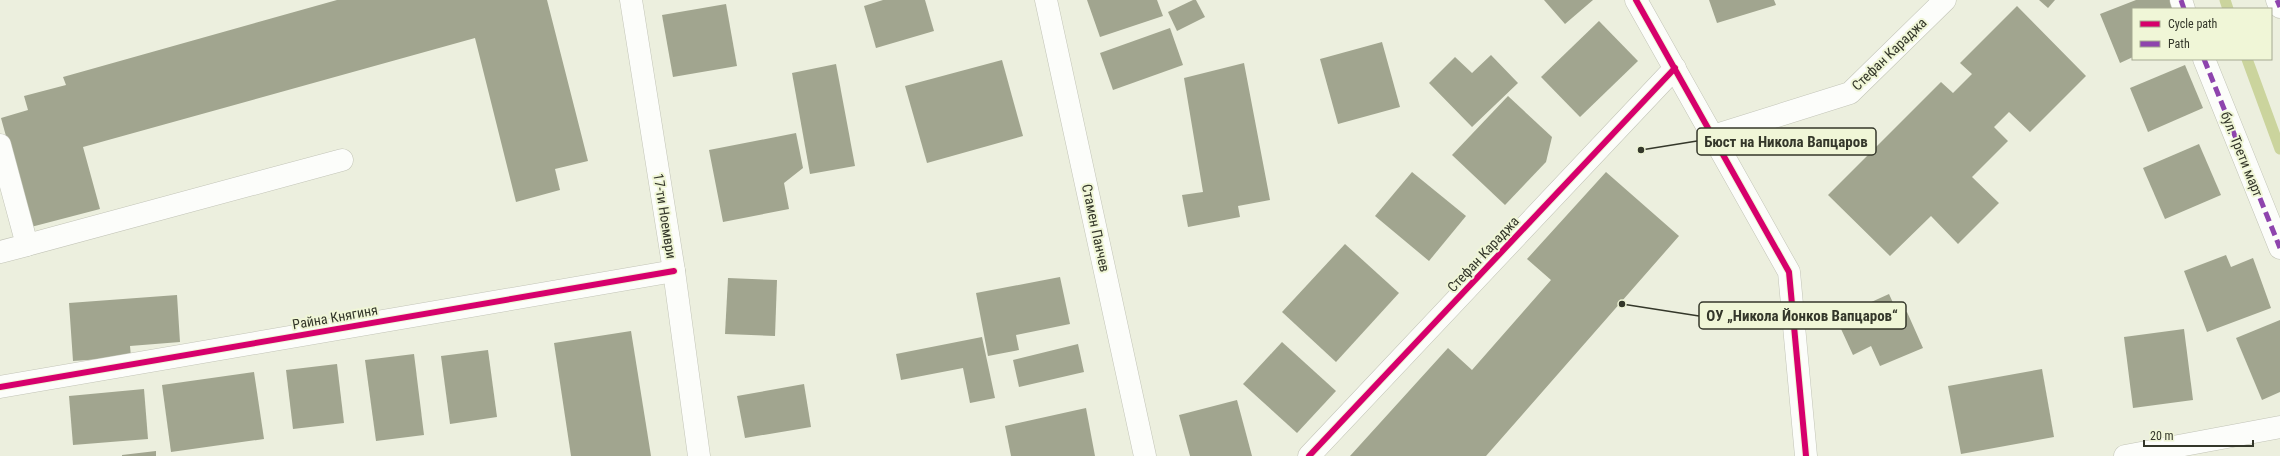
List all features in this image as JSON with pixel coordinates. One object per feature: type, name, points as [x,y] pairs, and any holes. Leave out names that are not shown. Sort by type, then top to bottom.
[{"type":"street","name":"17-ти Ноември","points":[[631,0],[674,271],[699,456]]},
{"type":"street","name":"Стамен Панчев","points":[[1046,0],[1145,456]]},
{"type":"street","points":[[1636,0],[1789,272],[1806,456]]},
{"type":"street","name":"Стефан Караджа","points":[[1713,136],[1850,93],[1945,0]]},
{"type":"street","points":[[2277,0],[2280,7]]},
{"type":"street","name":"бул. Трети март","points":[[2204,60],[2280,248]]},
{"type":"street","name":"Стефан Караджа","points":[[1309,456],[1674,68]]},
{"type":"street","points":[[0,144],[26,245]]},
{"type":"street","points":[[0,252],[342,160]]},
{"type":"street","name":"Райна Княгиня","points":[[0,387],[674,271]]},
{"type":"street","points":[[2125,456],[2280,427]]},
{"type":"building","points":[[337,0],[547,0],[588,161],[555,169],[560,190],[516,202],[475,38],[83,147],[100,209],[31,227],[1,118],[28,110],[24,96],[66,85],[63,77]]},
{"type":"building","points":[[883,0],[925,0],[934,31],[876,48],[864,6]]},
{"type":"building","points":[[1087,0],[1157,0],[1163,16],[1100,37]]},
{"type":"building","points":[[1196,0],[1205,17],[1177,31],[1168,12]]},
{"type":"building","points":[[1544,0],[1593,0],[1565,24]]},
{"type":"building","points":[[1709,0],[1774,0],[1776,5],[1717,23]]},
{"type":"building","points":[[2039,0],[2055,0],[2048,8]]},
{"type":"building","points":[[2136,0],[2172,0],[2176,8],[2132,8],[2132,57],[2120,63],[2100,14]]},
{"type":"building","points":[[726,4],[737,66],[673,77],[662,15]]},
{"type":"building","points":[[2017,6],[2086,76],[2030,132],[2009,112],[1994,127],[2008,141],[1972,177],[1999,203],[1958,244],[1931,216],[1890,256],[1828,195],[1941,82],[1953,93],[1972,74],[1960,63]]},
{"type":"building","points":[[1599,21],[1638,61],[1580,117],[1541,77]]},
{"type":"building","points":[[1170,28],[1183,65],[1113,90],[1100,53]]},
{"type":"building","points":[[1382,42],[1400,107],[1338,124],[1320,59]]},
{"type":"building","points":[[1491,55],[1518,83],[1472,127],[1429,83],[1455,57],[1472,73]]},
{"type":"building","points":[[1002,60],[1023,136],[927,163],[905,86]]},
{"type":"building","points":[[1244,63],[1270,200],[1238,206],[1240,217],[1188,227],[1182,195],[1203,192],[1184,78]]},
{"type":"building","points":[[836,64],[855,166],[810,174],[792,73]]},
{"type":"building","points":[[2185,65],[2203,108],[2148,132],[2130,88]]},
{"type":"building","points":[[1508,96],[1552,137],[1546,162],[1505,205],[1452,155]]},
{"type":"building","points":[[796,133],[803,168],[784,183],[789,209],[723,222],[709,150]]},
{"type":"building","points":[[2199,144],[2221,195],[2165,219],[2143,168]]},
{"type":"building","points":[[1412,172],[1466,216],[1429,261],[1375,216]]},
{"type":"building","points":[[1606,172],[1679,236],[1486,456],[1350,456],[1448,348],[1472,370],[1551,280],[1527,259]]},
{"type":"building","points":[[1345,244],[1399,293],[1336,362],[1282,312]]},
{"type":"building","points":[[2226,255],[2231,267],[2253,258],[2271,308],[2207,332],[2184,271]]},
{"type":"building","points":[[1060,277],[1070,324],[1016,335],[1019,350],[988,356],[976,293]]},
{"type":"building","points":[[728,278],[777,280],[775,336],[725,334]]},
{"type":"building","points":[[1889,294],[1899,316],[1907,312],[1923,348],[1880,366],[1871,346],[1853,355],[1836,318]]},
{"type":"building","points":[[177,295],[180,342],[130,346],[131,357],[73,361],[69,303]]},
{"type":"building","points":[[2280,320],[2280,392],[2262,400],[2236,338]]},
{"type":"building","points":[[2184,329],[2193,400],[2133,408],[2124,337]]},
{"type":"building","points":[[631,331],[651,456],[571,456],[554,343]]},
{"type":"building","points":[[982,337],[995,398],[970,403],[963,368],[901,380],[896,354]]},
{"type":"building","points":[[1282,342],[1336,391],[1297,433],[1243,384]]},
{"type":"building","points":[[1078,344],[1084,372],[1019,387],[1013,360]]},
{"type":"building","points":[[488,350],[497,417],[450,424],[441,356]]},
{"type":"building","points":[[414,354],[424,435],[376,441],[365,360]]},
{"type":"building","points":[[337,364],[344,423],[293,429],[286,370]]},
{"type":"building","points":[[2042,369],[2054,437],[1961,454],[1948,386]]},
{"type":"building","points":[[254,372],[264,439],[171,452],[162,385]]},
{"type":"building","points":[[804,384],[811,427],[745,438],[737,396]]},
{"type":"building","points":[[144,389],[148,439],[73,445],[69,396]]},
{"type":"building","points":[[1237,400],[1252,456],[1190,456],[1179,415]]},
{"type":"building","points":[[1086,408],[1095,456],[1011,456],[1005,426]]},
{"type":"building","points":[[156,451],[156,456],[122,456],[122,455]]},
{"type":"waterway","points":[[2225,0],[2228,8]]},
{"type":"waterway","points":[[2247,60],[2280,149]]},
{"type":"marked path","points":[[2181,0],[2184,8]]},
{"type":"marked path","points":[[2277,0],[2280,7]]},
{"type":"marked path","points":[[2204,60],[2280,248]]},
{"type":"cycle path","points":[[1636,0],[1789,272],[1806,456]]},
{"type":"cycle path","points":[[1309,456],[1675,68]]},
{"type":"cycle path","points":[[0,387],[674,271]]},
{"type":"place","name":"Бюст на Никола Вапцаров","points":[[1641,150]]},
{"type":"place","name":"ОУ „Никола Йонков Вапцаров“","points":[[1622,304]]}]
